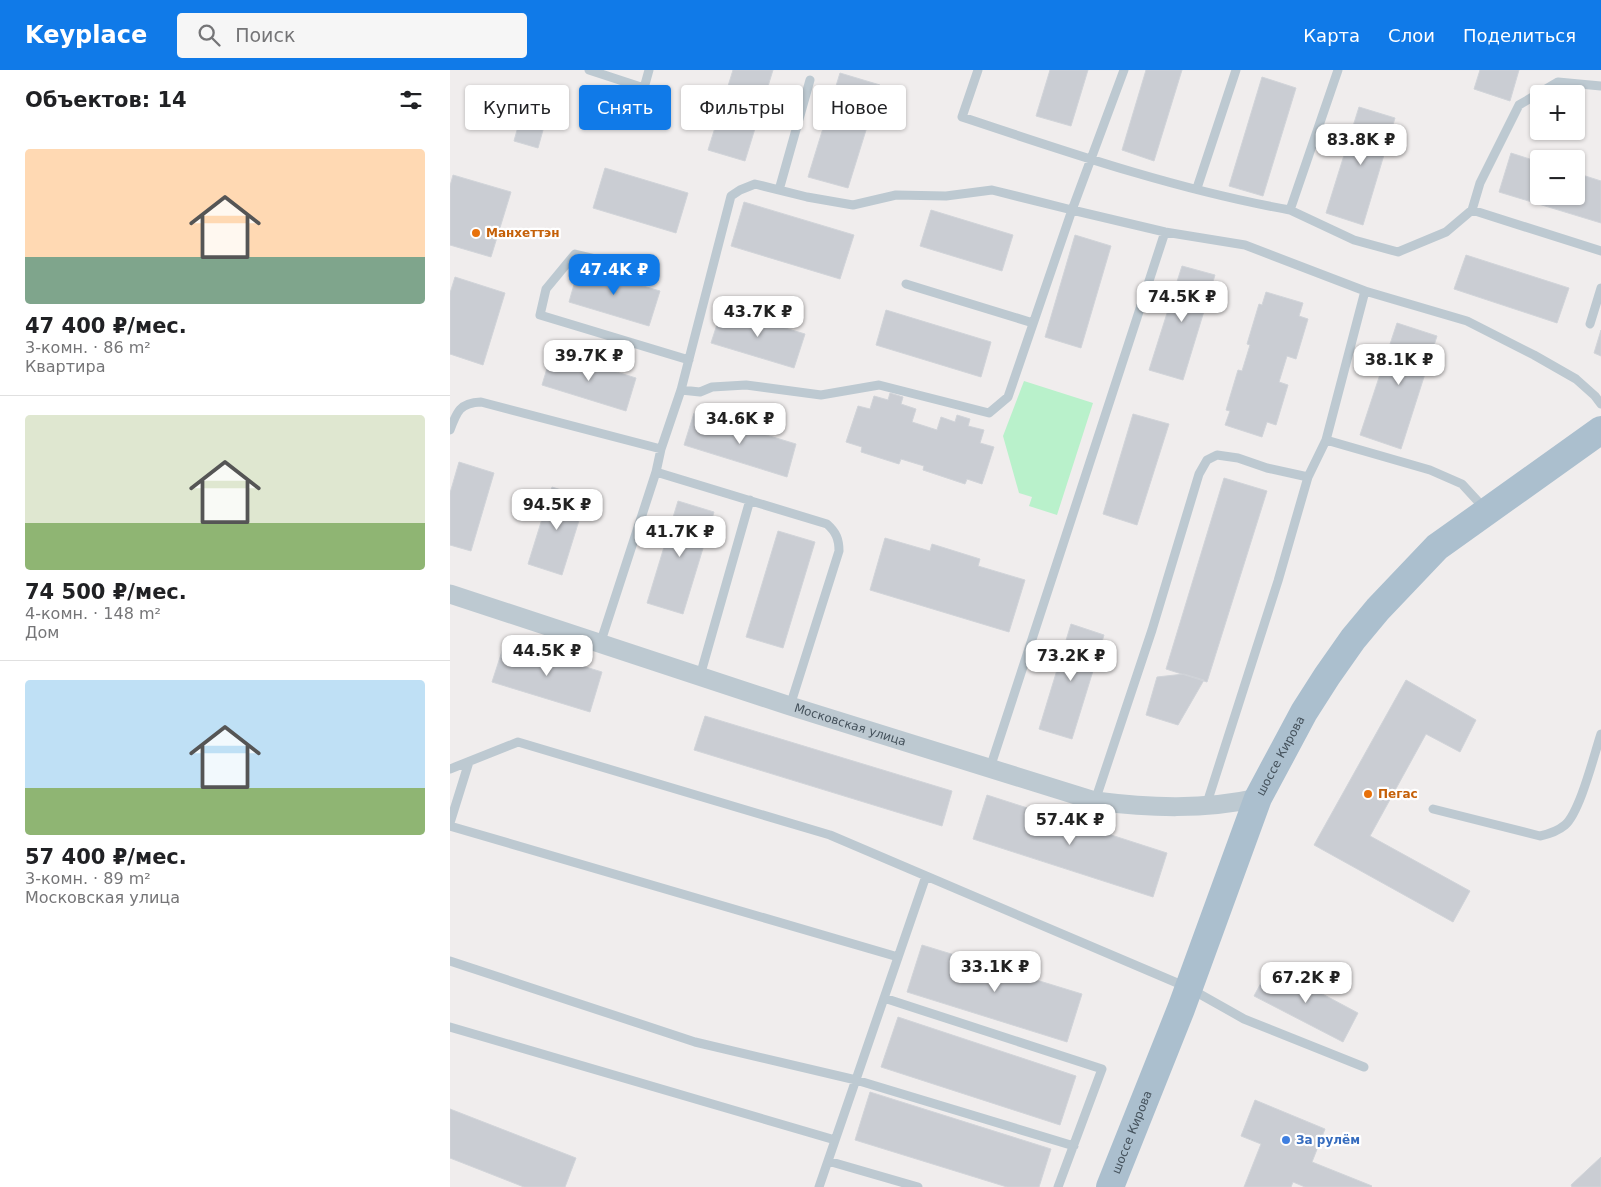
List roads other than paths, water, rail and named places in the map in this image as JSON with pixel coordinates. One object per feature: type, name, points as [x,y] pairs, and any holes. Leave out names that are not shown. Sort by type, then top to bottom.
[{"type":"main road","name":"шоссе Кирова","points":[[1110,1187],[1189,988],[1258,798],[1304,712],[1326,676],[1353,639],[1407,577],[1437,547],[1601,430]]},
{"type":"street","name":"Московская улица","points":[[450,594],[790,706],[1095,802],[1167,808],[1206,806],[1258,798]]},
{"type":"lane","points":[[589,70],[644,88],[648,70]]},
{"type":"lane","points":[[978,70],[962,117],[1091,160],[1252,204],[1290,210],[1354,240],[1398,252],[1446,232],[1472,210],[1480,183],[1519,105],[1558,82],[1601,86]]},
{"type":"lane","points":[[681,390],[700,392],[712,387],[746,385],[821,395],[880,384],[989,413],[1008,397],[1072,210],[1124,70]]},
{"type":"lane","points":[[1197,188],[1236,70]]},
{"type":"lane","points":[[1290,210],[1338,70]]},
{"type":"lane","points":[[779,190],[810,80]]},
{"type":"lane","points":[[600,644],[681,390],[731,196],[755,184],[853,205],[896,195],[946,196],[992,190],[1165,232],[1245,245],[1366,291],[1467,321],[1576,379],[1601,404]]},
{"type":"lane","points":[[1472,210],[1601,251]]},
{"type":"lane","points":[[990,768],[1165,232]]},
{"type":"lane","points":[[654,273],[575,254],[546,289],[540,315],[688,360]]},
{"type":"lane","points":[[906,284],[1033,323]]},
{"type":"lane","points":[[1590,324],[1601,288]]},
{"type":"lane","points":[[1206,806],[1278,582],[1308,477],[1326,440],[1366,291]]},
{"type":"lane","points":[[450,430],[456,415],[463,406],[481,402],[661,449]]},
{"type":"lane","points":[[1326,440],[1430,470],[1462,484],[1486,511]]},
{"type":"lane","points":[[1095,802],[1152,630],[1199,474],[1207,460],[1216,455],[1238,458],[1268,468],[1308,477]]},
{"type":"lane","points":[[656,472],[827,524],[834,530],[839,540],[839,551],[790,706]]},
{"type":"lane","points":[[700,676],[750,500]]},
{"type":"lane","points":[[1433,809],[1540,836],[1551,833],[1566,824],[1576,807],[1601,734]]},
{"type":"lane","points":[[450,769],[518,742],[830,835],[1189,988],[1244,1019],[1364,1066]]},
{"type":"lane","points":[[469,762],[450,825],[898,958]]},
{"type":"lane","points":[[819,1187],[926,876]]},
{"type":"lane","points":[[450,961],[696,1042],[856,1080],[1074,1146]]},
{"type":"lane","points":[[884,998],[1102,1069],[1058,1187]]},
{"type":"lane","points":[[450,1027],[835,1140]]},
{"type":"lane","points":[[828,1161],[918,1187]]},
{"type":"place","name":"Манхеттэн","points":[[476,233]]},
{"type":"place","name":"Пегас","points":[[1368,794]]},
{"type":"place","name":"За рулём","points":[[1286,1140]]}]
